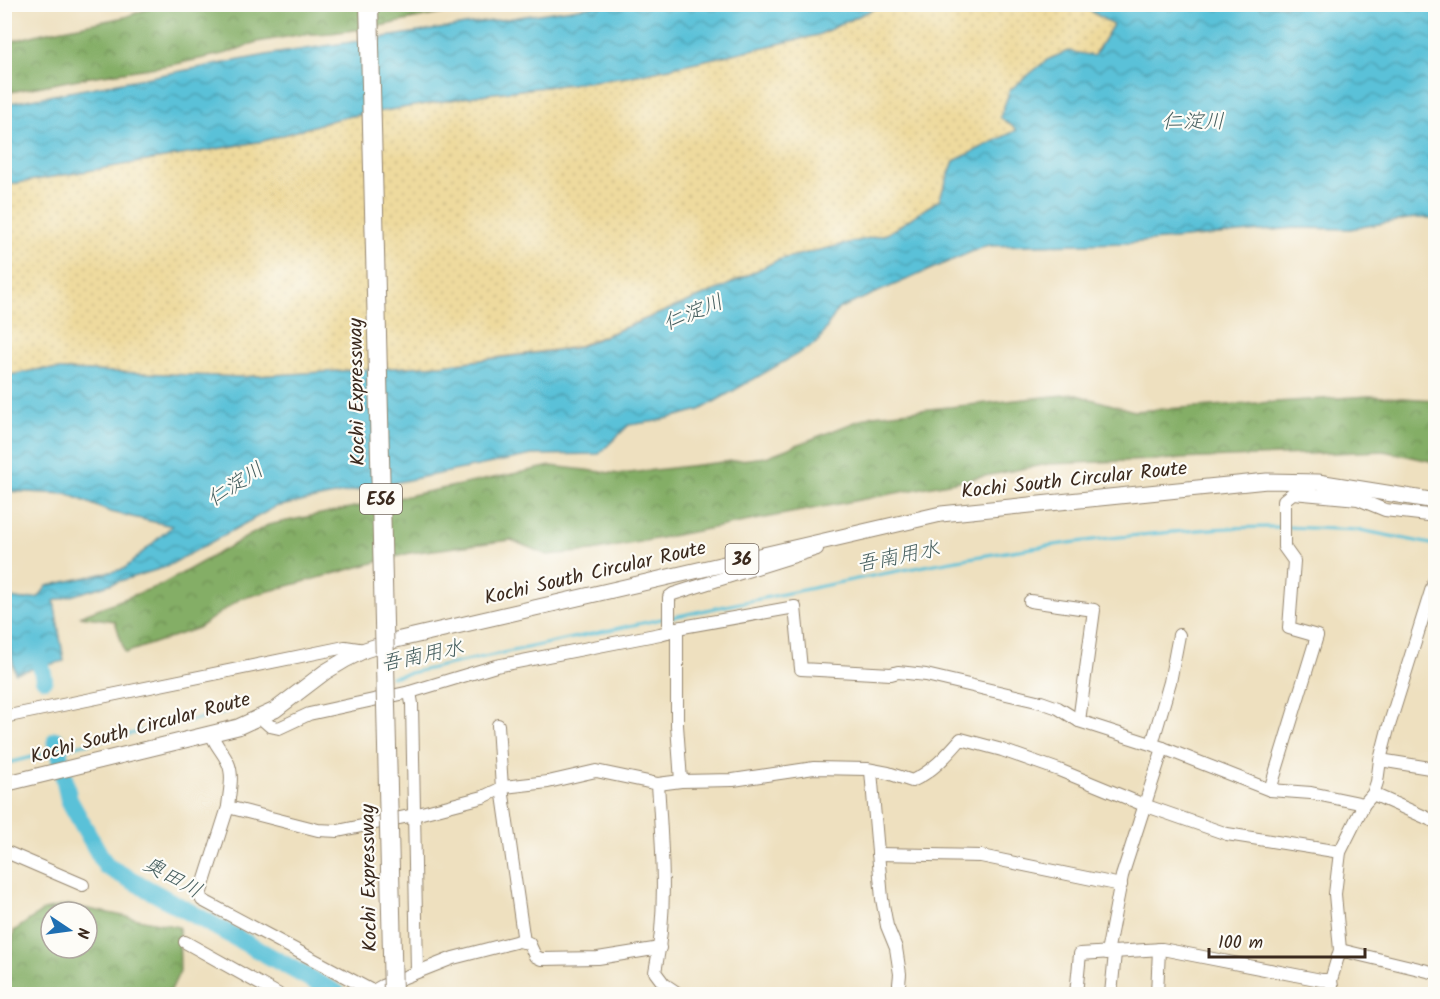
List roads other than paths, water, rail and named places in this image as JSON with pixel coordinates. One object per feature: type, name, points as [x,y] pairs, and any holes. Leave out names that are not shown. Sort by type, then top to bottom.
[{"type":"highway","name":"Kochi Expressway","points":[[369,4],[393,994]]},
{"type":"main road","name":"Kochi South Circular Route","points":[[4,784],[238,727],[275,710],[325,672],[365,650],[396,640],[941,514],[1267,481],[1318,482],[1368,488],[1436,501]]},
{"type":"street","points":[[1368,488],[1382,501],[1432,516]]},
{"type":"street","points":[[1270,790],[1317,636],[1289,628],[1294,561],[1284,547],[1284,500],[1293,493],[1358,499],[1385,510],[1432,516]]},
{"type":"street","points":[[681,781],[669,597],[682,590],[896,524]]},
{"type":"street","points":[[1333,994],[1331,980],[1340,950],[1335,894],[1340,852],[1364,804],[1373,794],[1380,760],[1436,575]]},
{"type":"street","points":[[1030,601],[1094,610],[1079,721]]},
{"type":"street","points":[[261,718],[270,726],[279,728],[309,714],[410,692],[496,666],[671,629],[795,607],[801,669],[926,675],[1041,702],[1058,708],[1079,721],[1158,746],[1270,790],[1311,793],[1364,804]]},
{"type":"street","points":[[1111,994],[1111,953],[1121,885],[1158,746],[1179,635]]},
{"type":"street","points":[[4,717],[345,647],[365,650]]},
{"type":"street","points":[[410,692],[417,971]]},
{"type":"street","points":[[498,725],[502,788],[524,942]]},
{"type":"street","points":[[211,733],[215,745],[228,762],[231,776],[228,807],[200,895],[202,900],[373,993],[417,971],[453,958],[519,941],[529,943],[535,956],[541,959],[598,958],[660,948]]},
{"type":"street","points":[[228,807],[318,830],[338,831],[483,797],[502,788],[548,782],[596,771],[658,784],[733,780],[814,768],[867,769],[912,781],[933,770],[961,739],[1002,750],[1059,770],[1144,805],[1227,834],[1340,852]]},
{"type":"street","points":[[1380,760],[1436,769]]},
{"type":"street","points":[[871,771],[882,899],[887,926],[896,948],[900,974],[898,994]]},
{"type":"street","points":[[658,784],[663,893],[660,948],[655,972],[664,984],[679,994]]},
{"type":"street","points":[[1373,794],[1436,822]]},
{"type":"street","points":[[4,851],[83,885]]},
{"type":"street","points":[[878,854],[981,856],[1121,885]]},
{"type":"street","points":[[185,942],[278,994]]},
{"type":"street","points":[[1076,994],[1080,954],[1159,949],[1331,980]]},
{"type":"street","points":[[1157,994],[1159,949]]},
{"type":"street","points":[[1340,950],[1436,973]]},
{"type":"water","points":[[615,4],[882,5],[818,35],[628,77],[494,93],[340,118],[263,141],[5,185],[5,104],[272,54]]},
{"type":"water","name":"仁淀川","points":[[1083,5],[1435,5],[1435,218],[1413,218],[1350,229],[1295,228],[1129,243],[985,246],[838,309],[818,342],[700,410],[657,421],[629,425],[599,454],[532,455],[275,507],[166,567],[54,601],[64,661],[15,673],[5,623],[5,597],[22,600],[39,597],[47,586],[124,569],[172,526],[110,512],[68,494],[5,491],[5,376],[41,369],[240,377],[442,365],[576,348],[724,287],[778,260],[887,234],[939,200],[954,161],[1017,130],[1000,117],[1010,90],[1047,60],[1068,51],[1094,56],[1113,25]]},
{"type":"waterway","name":"吾南用水","points":[[673,617],[846,581],[1021,550],[1139,535],[1226,528],[1279,527]]},
{"type":"waterway","name":"吾南用水","points":[[1286,527],[1360,530],[1436,545]]},
{"type":"waterway","name":"吾南用水","points":[[391,677],[666,618]]},
{"type":"waterway","name":"奥田川","points":[[36,644],[44,679]]},
{"type":"waterway","name":"吾南用水","points":[[4,764],[225,713]]},
{"type":"waterway","name":"奥田川","points":[[56,740],[69,800],[106,866],[338,994]]}]
